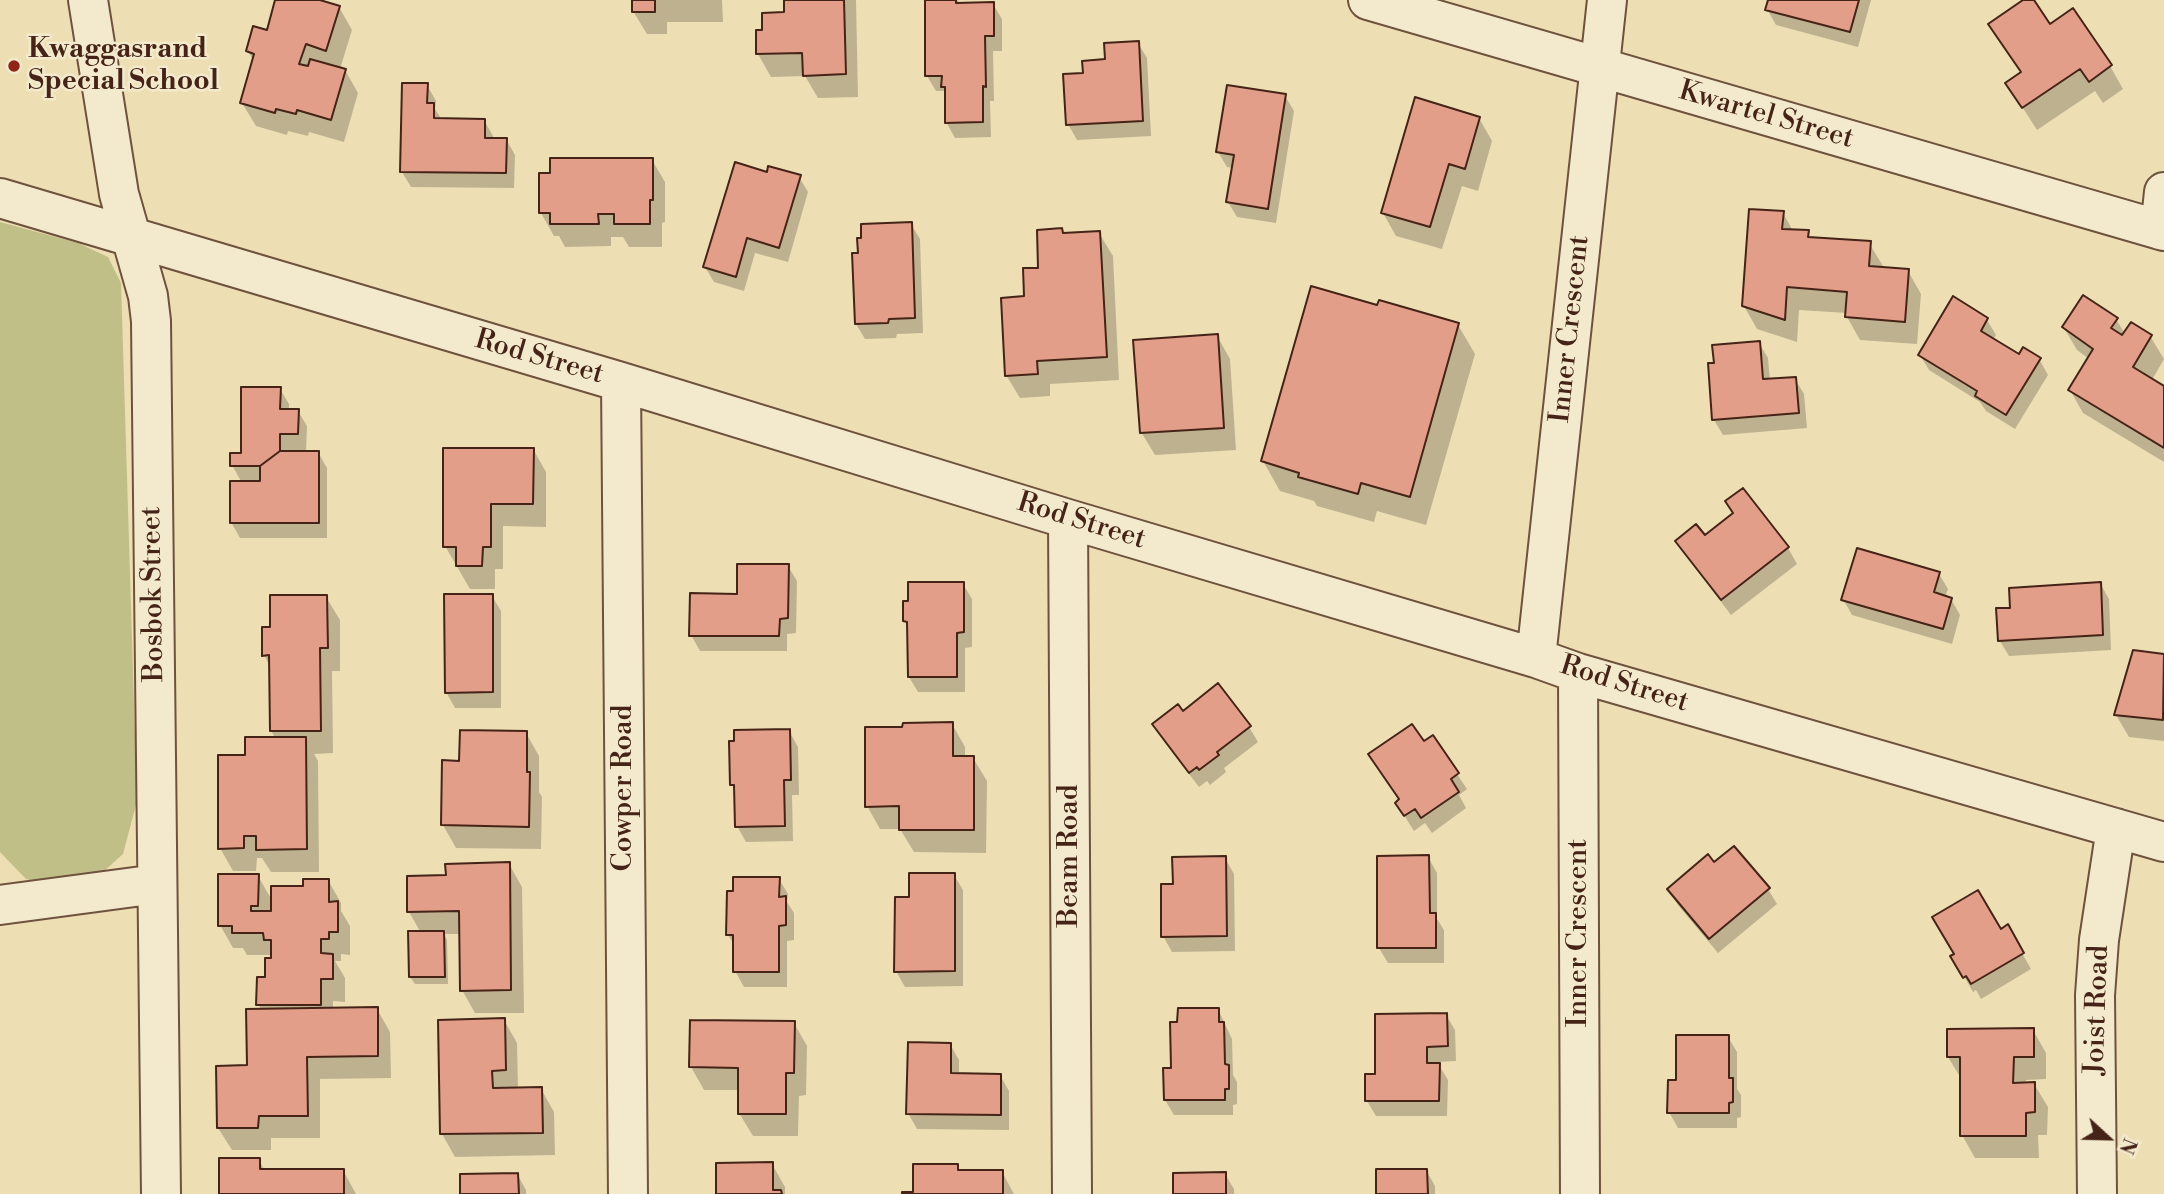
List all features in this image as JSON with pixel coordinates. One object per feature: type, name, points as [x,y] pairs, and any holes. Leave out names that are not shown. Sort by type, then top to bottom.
[{"type":"street","name":"Bosbok Street","points":[[88,0],[119,194],[148,296],[151,321],[161,1194]]},
{"type":"street","name":"Kwartel Street","points":[[1368,0],[2162,230]]},
{"type":"street","name":"Inner Crescent","points":[[1536,658],[1607,0]]},
{"type":"street","points":[[2162,230],[2164,192]]},
{"type":"street","name":"Rod Street","points":[[0,198],[621,382],[1536,658],[1578,673],[2164,842]]},
{"type":"street","name":"Cowper Road","points":[[621,382],[628,1194]]},
{"type":"street","name":"Beam Road","points":[[1068,519],[1072,1194]]},
{"type":"street","name":"Inner Crescent","points":[[1578,673],[1580,1194]]},
{"type":"street","name":"Joist Road","points":[[2096,1194],[2095,995],[2099,940],[2116,828]]},
{"type":"street","points":[[0,905],[157,884]]},
{"type":"shaded area","points":[[0,222],[78,243],[108,257],[121,283],[137,801],[123,854],[92,882],[57,887],[26,879],[0,852]]},
{"type":"building","points":[[275,0],[320,0],[340,6],[326,51],[306,44],[299,64],[308,66],[310,59],[346,69],[331,120],[297,110],[296,114],[276,109],[275,113],[240,103],[254,54],[246,51],[253,26],[267,30]]},
{"type":"building","points":[[632,0],[655,0],[655,12],[632,12]]},
{"type":"building","points":[[784,0],[844,0],[846,74],[803,76],[802,53],[756,54],[756,30],[762,30],[762,13],[784,12]]},
{"type":"building","points":[[925,0],[956,0],[956,3],[994,2],[994,36],[985,36],[986,87],[983,86],[983,122],[945,123],[945,87],[941,87],[942,76],[925,76]]},
{"type":"building","points":[[1768,0],[1859,0],[1850,32],[1765,10]]},
{"type":"building","points":[[2023,0],[2034,0],[2050,24],[2073,8],[2112,65],[2089,82],[2080,69],[2022,108],[2005,83],[2021,72],[1988,24]]},
{"type":"building","points":[[1139,41],[1143,121],[1066,125],[1063,74],[1083,73],[1082,61],[1105,59],[1104,43]]},
{"type":"building","points":[[402,83],[428,83],[427,103],[434,103],[434,118],[485,119],[485,138],[507,138],[506,173],[400,172]]},
{"type":"building","points":[[1227,85],[1286,94],[1268,209],[1226,202],[1234,155],[1216,152]]},
{"type":"building","points":[[1415,97],[1480,117],[1465,169],[1449,164],[1430,227],[1381,213]]},
{"type":"building","points":[[550,158],[653,158],[650,224],[614,224],[614,214],[598,214],[599,224],[550,224],[550,213],[539,213],[539,173],[550,173]]},
{"type":"building","points":[[735,162],[767,172],[768,166],[801,175],[779,248],[747,238],[736,277],[703,267]]},
{"type":"building","points":[[1749,209],[1784,211],[1782,229],[1809,230],[1808,237],[1871,241],[1869,266],[1909,269],[1905,322],[1845,317],[1847,292],[1787,287],[1785,320],[1742,306]]},
{"type":"building","points":[[912,222],[915,318],[889,319],[888,323],[855,324],[852,253],[858,253],[857,238],[861,238],[861,224]]},
{"type":"building","points":[[1062,228],[1063,233],[1100,231],[1107,357],[1037,361],[1038,374],[1005,376],[1001,298],[1024,296],[1023,268],[1038,268],[1037,230]]},
{"type":"building","points":[[1311,286],[1377,305],[1379,300],[1459,323],[1410,497],[1361,483],[1358,494],[1298,477],[1299,473],[1261,461]]},
{"type":"building","points":[[2083,295],[2118,318],[2111,328],[2122,335],[2131,322],[2152,335],[2133,367],[2164,386],[2164,448],[2068,390],[2093,349],[2062,327]]},
{"type":"building","points":[[1953,296],[1988,318],[1981,331],[2019,354],[2023,347],[2041,358],[2006,415],[1975,396],[1977,391],[1918,355]]},
{"type":"building","points":[[1218,334],[1224,428],[1140,433],[1133,340]]},
{"type":"building","points":[[1760,341],[1763,379],[1796,377],[1799,413],[1712,420],[1708,363],[1714,363],[1712,345]]},
{"type":"building","points":[[241,387],[281,387],[280,409],[299,409],[298,434],[280,434],[280,451],[260,466],[230,466],[230,453],[241,453]]},
{"type":"building","points":[[443,448],[534,448],[533,504],[491,504],[491,547],[483,547],[482,566],[456,566],[456,547],[443,547]]},
{"type":"building","points":[[280,451],[319,451],[319,523],[230,523],[230,481],[260,481],[260,466]]},
{"type":"building","points":[[1743,488],[1789,547],[1721,600],[1675,541],[1696,524],[1705,535],[1733,513],[1725,501]]},
{"type":"building","points":[[1857,548],[1940,572],[1934,592],[1952,598],[1943,629],[1841,600]]},
{"type":"building","points":[[737,564],[789,564],[788,618],[780,619],[779,636],[689,636],[690,593],[737,594]]},
{"type":"building","points":[[908,582],[964,582],[964,632],[957,633],[957,677],[908,677],[907,622],[903,621],[903,601],[908,601]]},
{"type":"building","points":[[2101,582],[2103,635],[1998,641],[1996,608],[2010,608],[2009,588]]},
{"type":"building","points":[[444,594],[493,594],[493,692],[445,693]]},
{"type":"building","points":[[270,595],[327,595],[328,648],[320,648],[321,731],[270,731],[269,655],[262,656],[262,627],[270,627]]},
{"type":"building","points":[[2133,650],[2164,654],[2163,720],[2114,715]]},
{"type":"building","points":[[1218,683],[1251,726],[1217,752],[1219,755],[1199,770],[1197,767],[1189,773],[1152,724],[1178,704],[1183,711]]},
{"type":"building","points":[[953,722],[953,756],[974,756],[974,830],[899,830],[899,806],[865,807],[865,727]]},
{"type":"building","points":[[1412,724],[1424,741],[1433,735],[1459,773],[1451,779],[1459,792],[1421,818],[1415,809],[1404,816],[1395,803],[1399,799],[1368,754]]},
{"type":"building","points":[[790,729],[791,780],[784,780],[785,826],[735,827],[729,741],[734,741],[734,730]]},
{"type":"building","points":[[460,730],[527,731],[527,772],[530,772],[529,827],[441,825],[442,760],[459,761]]},
{"type":"building","points":[[245,737],[306,737],[307,849],[256,850],[256,836],[244,836],[244,848],[218,849],[218,755],[245,755]]},
{"type":"building","points":[[1734,846],[1770,888],[1709,939],[1667,889],[1708,854],[1714,862]]},
{"type":"building","points":[[1429,855],[1430,913],[1436,913],[1436,948],[1377,948],[1377,856]]},
{"type":"building","points":[[1226,856],[1227,936],[1161,937],[1161,884],[1173,884],[1172,857]]},
{"type":"building","points":[[510,862],[511,990],[460,991],[459,911],[407,912],[407,876],[446,875],[445,864]]},
{"type":"building","points":[[909,873],[955,873],[955,971],[894,972],[895,897],[909,897]]},
{"type":"building","points":[[218,874],[259,874],[258,906],[251,906],[251,911],[271,911],[271,886],[303,886],[303,879],[329,879],[329,902],[338,901],[338,932],[329,932],[329,939],[321,939],[321,953],[333,954],[333,979],[321,979],[321,1005],[256,1005],[257,977],[265,977],[265,958],[271,958],[271,940],[264,940],[263,933],[232,933],[232,926],[218,926]]},
{"type":"building","points":[[733,877],[780,877],[779,897],[786,896],[786,925],[779,926],[779,972],[733,972],[733,935],[726,935],[727,891],[733,891]]},
{"type":"building","points":[[1978,890],[2001,929],[2008,924],[2024,953],[1971,984],[1966,976],[1963,978],[1950,956],[1954,954],[1932,917]]},
{"type":"building","points":[[408,931],[444,931],[445,977],[409,977]]},
{"type":"building","points":[[378,1007],[378,1056],[307,1057],[308,1116],[259,1116],[258,1128],[217,1128],[216,1066],[247,1065],[246,1009]]},
{"type":"building","points":[[1178,1008],[1219,1008],[1219,1022],[1224,1022],[1225,1064],[1229,1065],[1229,1089],[1225,1089],[1225,1100],[1164,1100],[1163,1068],[1171,1068],[1170,1022],[1177,1022]]},
{"type":"building","points":[[1447,1013],[1448,1046],[1427,1047],[1427,1063],[1440,1063],[1439,1101],[1365,1101],[1365,1074],[1375,1074],[1375,1014]]},
{"type":"building","points":[[505,1018],[506,1070],[492,1071],[493,1088],[542,1087],[543,1133],[440,1134],[438,1020]]},
{"type":"building","points":[[690,1020],[795,1021],[794,1073],[786,1073],[786,1114],[738,1114],[738,1068],[689,1067]]},
{"type":"building","points":[[2034,1028],[2034,1057],[2014,1057],[2013,1083],[2035,1082],[2035,1112],[2026,1113],[2026,1136],[1960,1136],[1960,1057],[1947,1057],[1947,1029]]},
{"type":"building","points":[[1676,1035],[1729,1035],[1729,1078],[1733,1078],[1733,1102],[1729,1103],[1729,1113],[1667,1113],[1668,1080],[1676,1080]]},
{"type":"building","points":[[908,1042],[951,1043],[951,1073],[1001,1074],[1001,1115],[906,1114]]},
{"type":"building","points":[[219,1158],[260,1158],[260,1169],[344,1169],[344,1194],[219,1194]]},
{"type":"building","points":[[773,1162],[773,1190],[781,1190],[782,1194],[716,1194],[716,1163]]},
{"type":"building","points":[[913,1164],[958,1164],[958,1170],[1003,1170],[1003,1194],[902,1194],[913,1192]]},
{"type":"building","points":[[1376,1169],[1427,1169],[1428,1194],[1376,1194]]},
{"type":"building","points":[[1226,1172],[1226,1194],[1173,1194],[1173,1173]]},
{"type":"building","points":[[518,1173],[519,1194],[460,1194],[460,1174]]},
{"type":"place","name":"Kwaggasrand Special School","points":[[14,66]]}]
